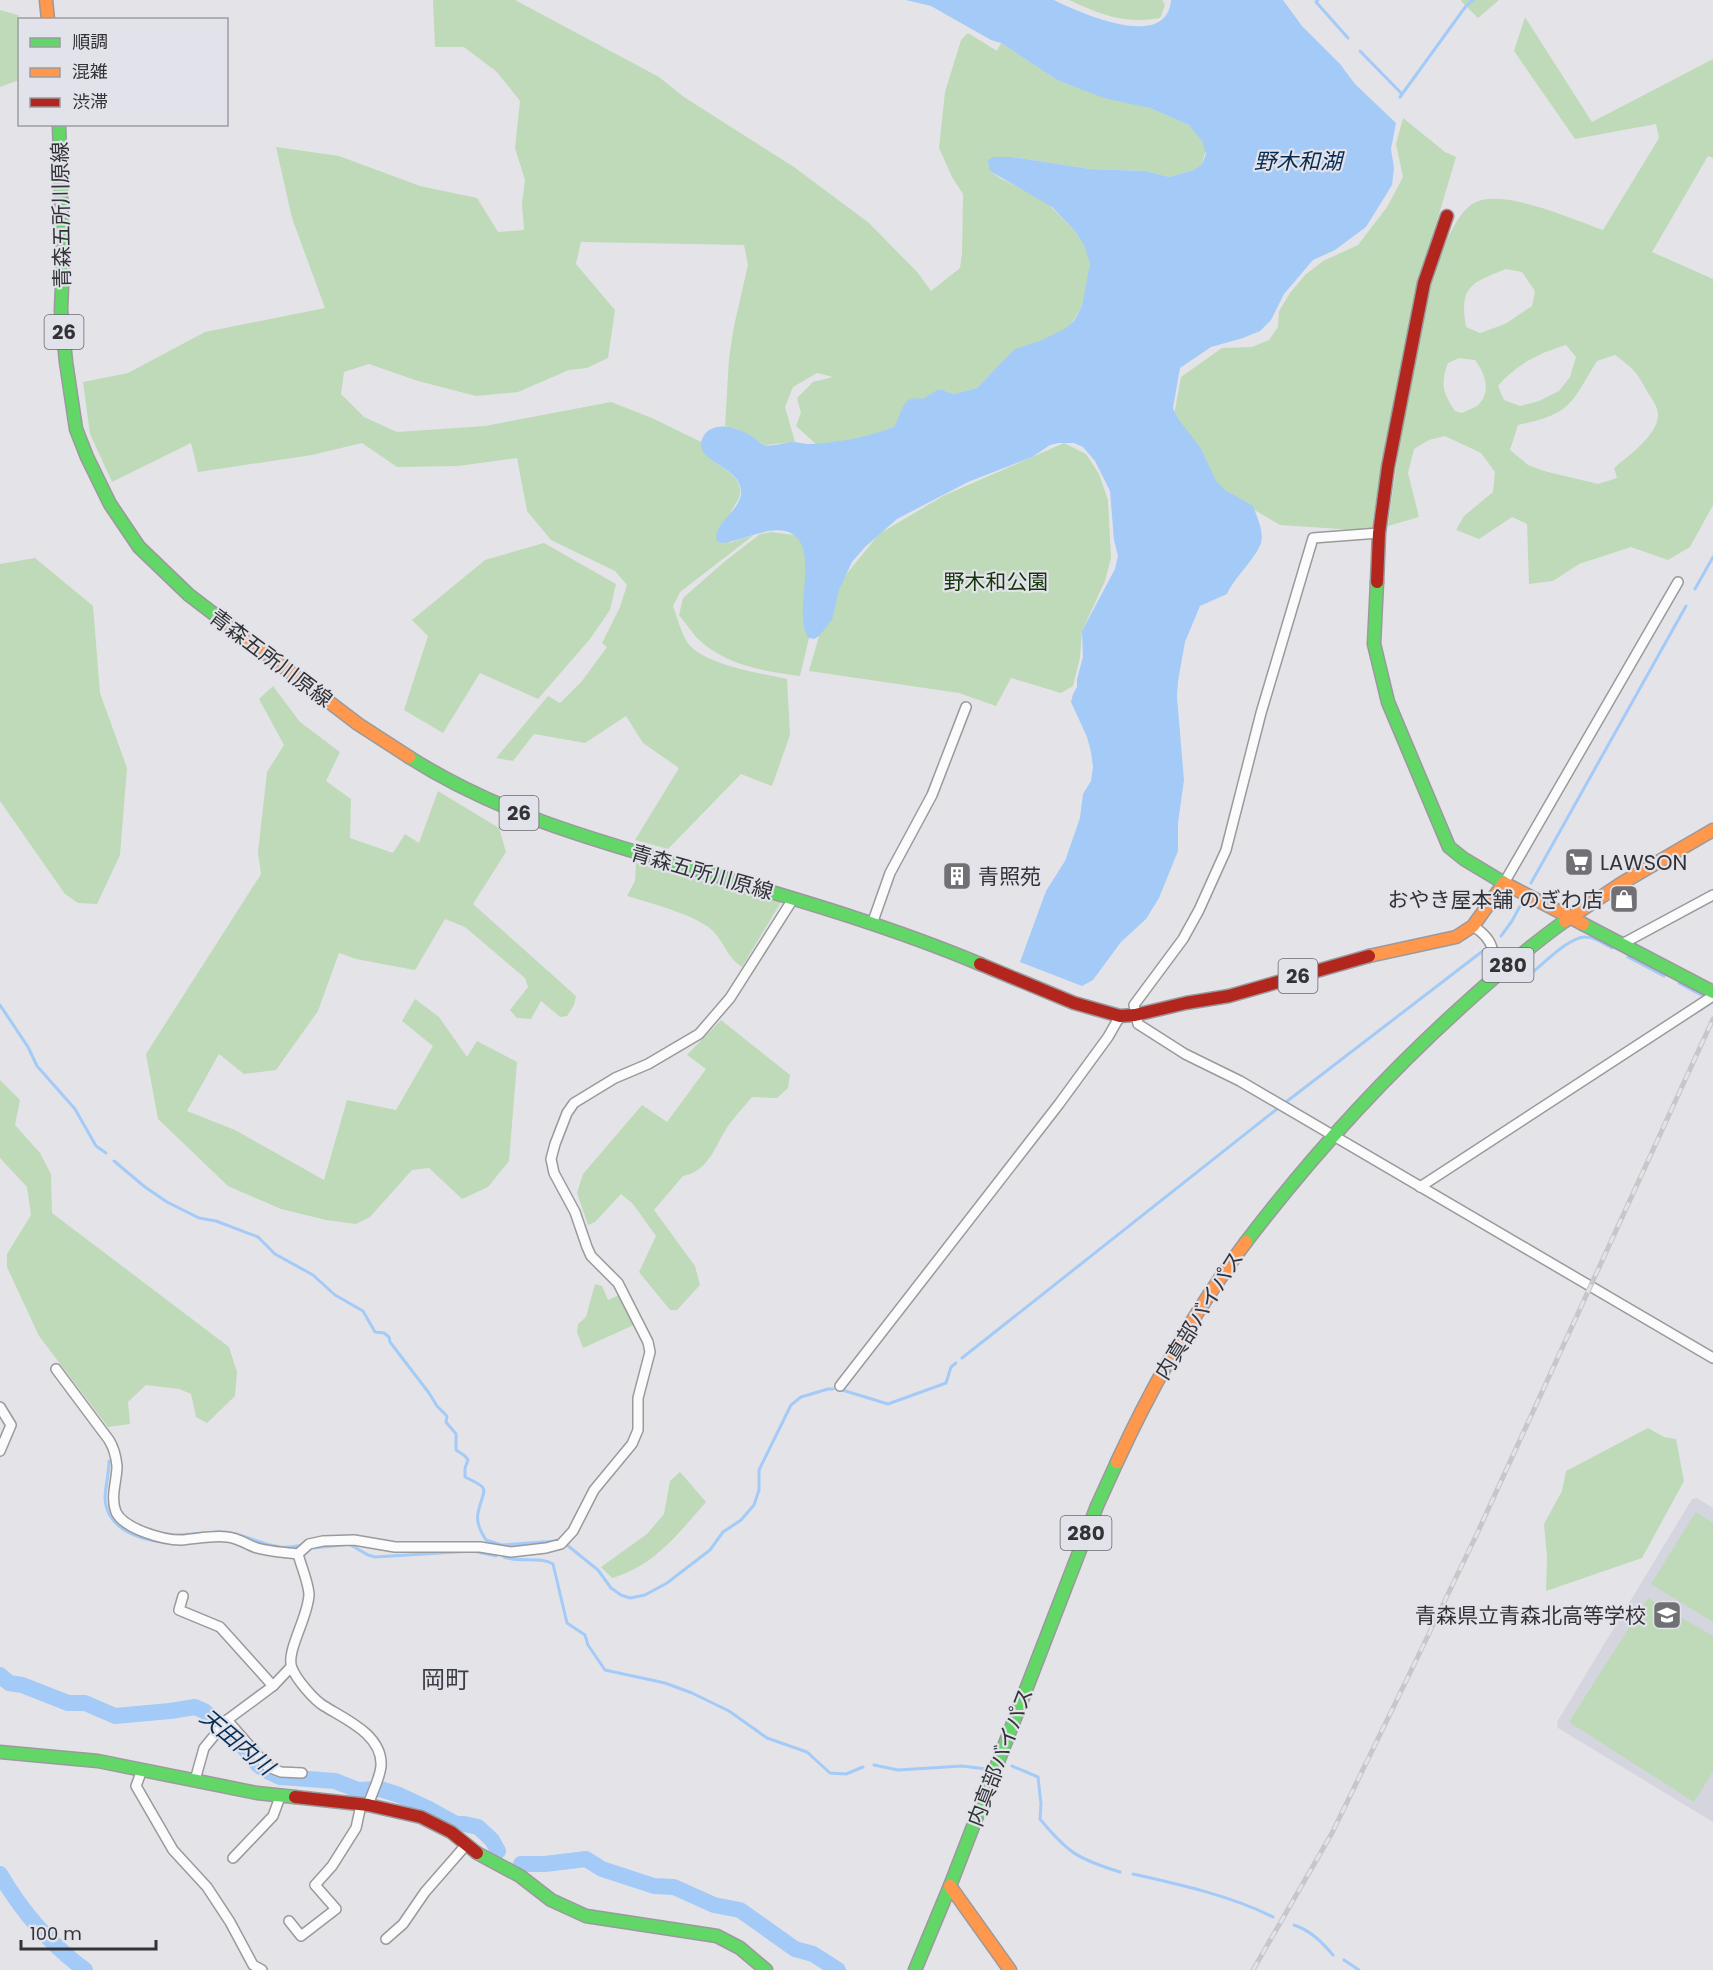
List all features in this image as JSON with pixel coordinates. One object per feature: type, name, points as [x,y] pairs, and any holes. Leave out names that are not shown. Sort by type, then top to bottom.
[{"type":"main road","points":[[46,0],[48,18]]},
{"type":"main road","name":"青森五所川原線","points":[[59,126],[63,263],[61,310],[76,429],[110,504],[139,546],[158,567],[198,602],[358,724],[419,763],[470,790],[534,820],[872,924],[952,952],[1074,1003],[1120,1016],[1229,996],[1388,951],[1456,937],[1473,926],[1504,883]]},
{"type":"main road","points":[[1446,216],[1424,283],[1388,467],[1379,533],[1374,644],[1388,702],[1449,846],[1464,860],[1713,994]]},
{"type":"main road","name":"内真部バイパス","points":[[915,1970],[950,1886],[1097,1506],[1127,1438],[1175,1349],[1213,1288],[1269,1211],[1332,1136],[1410,1054],[1533,944],[1570,917],[1661,859],[1713,830]]},
{"type":"main road","points":[[0,1752],[98,1761],[280,1797],[364,1805],[422,1817],[451,1833],[478,1854],[520,1876],[551,1900],[586,1916],[717,1936],[740,1948],[766,1970]]},
{"type":"main road","points":[[950,1886],[1010,1970]]},
{"type":"street","points":[[1379,533],[1313,538],[1261,713],[1226,850],[1183,939],[1134,1005],[1138,1024],[1185,1054],[1240,1082],[1713,1358]]},
{"type":"street","points":[[1504,883],[1678,582]]},
{"type":"street","points":[[872,924],[890,873],[932,795],[966,706]]},
{"type":"street","points":[[1622,944],[1713,895]]},
{"type":"street","points":[[56,1369],[110,1440],[115,1451],[117,1466],[113,1498],[120,1518],[148,1533],[179,1540],[226,1537],[241,1540],[254,1548],[276,1553],[298,1554],[309,1544],[323,1541],[354,1540],[395,1547],[480,1546],[512,1552],[561,1544],[573,1531],[594,1490],[632,1444],[638,1430],[638,1398],[650,1352],[648,1342],[618,1283],[591,1256],[575,1212],[554,1173],[551,1159],[555,1144],[574,1103],[615,1077],[648,1064],[699,1034],[730,998],[792,899]]},
{"type":"street","points":[[1473,926],[1490,939],[1494,961],[1487,984]]},
{"type":"street","points":[[1420,1187],[1713,994]]},
{"type":"street","points":[[840,1386],[1059,1104],[1108,1037],[1120,1016]]},
{"type":"street","points":[[0,1407],[11,1425],[0,1451]]},
{"type":"street","points":[[289,1921],[301,1936],[336,1909],[315,1885],[332,1866],[356,1828],[381,1766],[372,1740],[363,1730],[342,1714],[323,1706],[291,1667],[290,1653],[306,1614],[309,1592],[298,1554]]},
{"type":"street","points":[[183,1596],[179,1610],[220,1627],[273,1686]]},
{"type":"street","points":[[195,1780],[204,1748],[223,1724],[273,1686],[291,1667]]},
{"type":"street","points":[[223,1724],[268,1767],[281,1772],[302,1773]]},
{"type":"street","points":[[142,1770],[136,1786],[173,1850],[207,1887],[253,1965],[262,1970]]},
{"type":"street","points":[[233,1858],[273,1816],[280,1797]]},
{"type":"street","points":[[386,1939],[403,1924],[425,1892],[466,1845]]},
{"type":"shaded area","name":"青森県立青森北高等学校","points":[[1697,1498],[1713,1508],[1713,1822],[1558,1728],[1557,1722],[1692,1499]]},
{"type":"green space","points":[[433,0],[515,0],[659,77],[684,97],[794,167],[869,223],[918,273],[931,291],[960,268],[963,194],[952,177],[939,148],[945,92],[961,40],[968,33],[997,51],[1001,43],[1057,80],[1150,108],[1189,125],[1197,132],[1206,149],[1202,164],[1194,170],[1169,177],[1146,171],[1090,169],[1012,157],[1006,158],[990,171],[1045,201],[1075,231],[1084,245],[1090,264],[1082,306],[1067,331],[998,367],[977,388],[954,394],[945,391],[895,426],[867,439],[817,445],[796,426],[801,413],[797,398],[813,382],[833,377],[817,373],[793,387],[785,407],[795,442],[765,445],[737,429],[725,426],[729,358],[748,265],[744,245],[581,242],[576,264],[615,310],[608,358],[587,368],[569,370],[518,392],[476,396],[418,381],[369,364],[344,372],[341,394],[364,417],[397,432],[485,426],[611,402],[652,418],[701,442],[706,454],[736,479],[740,495],[728,519],[729,543],[754,535],[680,592],[673,606],[687,642],[695,650],[706,657],[733,667],[787,679],[790,735],[772,786],[741,774],[668,849],[635,840],[679,768],[643,743],[626,716],[585,743],[534,734],[513,761],[496,758],[548,696],[560,703],[582,681],[607,647],[602,643],[620,607],[627,585],[615,571],[551,540],[527,511],[517,458],[458,466],[397,467],[362,443],[312,455],[198,472],[191,443],[112,482],[90,434],[83,382],[128,373],[205,332],[325,308],[292,218],[276,147],[339,156],[420,186],[477,198],[498,232],[524,230],[522,204],[525,180],[515,148],[520,101],[497,72],[464,47],[435,47]]},
{"type":"green space","points":[[1069,0],[1162,0],[1165,5],[1160,18],[1135,20],[1102,14]]},
{"type":"green space","points":[[1462,0],[1499,0],[1478,18]]},
{"type":"green space","points":[[0,10],[18,15],[19,18],[18,80],[0,87]]},
{"type":"green space","points":[[1525,17],[1592,122],[1713,59],[1713,158],[1708,156],[1652,252],[1713,279],[1713,505],[1690,547],[1668,560],[1631,547],[1579,564],[1553,581],[1529,584],[1527,524],[1512,517],[1479,539],[1456,530],[1464,516],[1493,492],[1495,472],[1481,453],[1445,436],[1429,440],[1414,449],[1408,473],[1419,517],[1388,526],[1406,404],[1428,299],[1442,254],[1458,220],[1476,202],[1504,199],[1540,207],[1603,230],[1659,138],[1656,124],[1575,139],[1514,51]],"holes":[[[1506,269],[1522,272],[1535,291],[1532,306],[1505,324],[1480,333],[1466,327],[1464,313],[1466,294],[1470,288],[1484,278]],[[1566,345],[1576,357],[1570,377],[1559,391],[1539,401],[1520,406],[1504,400],[1498,386],[1505,378],[1529,360]],[[1615,355],[1634,371],[1657,409],[1657,423],[1653,430],[1641,445],[1614,468],[1617,478],[1598,484],[1528,465],[1510,450],[1518,425],[1559,412],[1574,398],[1597,361]],[[1459,358],[1475,360],[1484,376],[1486,387],[1483,399],[1462,413],[1455,411],[1445,393],[1444,377],[1448,363]]]},
{"type":"green space","points":[[1403,118],[1445,152],[1456,157],[1421,275],[1386,440],[1371,531],[1280,525],[1217,488],[1174,415],[1181,377],[1222,348],[1252,347],[1269,340],[1278,327],[1279,311],[1305,275],[1323,261],[1358,245],[1387,207],[1403,177],[1396,144]]},
{"type":"green space","name":"野木和公園","points":[[1064,443],[1086,454],[1099,474],[1108,500],[1111,558],[1105,581],[1082,631],[1080,658],[1073,686],[1061,693],[1011,678],[996,706],[959,693],[809,671],[819,636],[844,577],[879,534],[943,496]]},
{"type":"green space","points":[[771,532],[794,535],[811,544],[805,587],[809,638],[800,676],[758,669],[719,654],[696,637],[679,615],[683,598],[760,534]]},
{"type":"green space","points":[[544,543],[616,584],[610,610],[590,639],[538,699],[480,673],[443,733],[404,710],[428,636],[412,620],[485,560]]},
{"type":"green space","points":[[35,558],[93,606],[100,693],[127,768],[120,855],[97,904],[78,903],[65,894],[0,801],[0,564]]},
{"type":"green space","points":[[273,686],[300,722],[340,752],[326,781],[351,799],[350,838],[393,853],[405,834],[419,843],[438,791],[499,828],[506,852],[473,904],[576,996],[574,1005],[567,1016],[560,1017],[541,1001],[531,1019],[517,1018],[510,1010],[528,987],[525,978],[465,927],[445,919],[415,970],[356,959],[339,953],[318,1011],[276,1070],[244,1074],[219,1054],[187,1111],[235,1130],[324,1180],[347,1100],[396,1110],[433,1046],[402,1021],[415,999],[439,1017],[467,1057],[477,1041],[517,1062],[509,1161],[488,1187],[462,1199],[429,1168],[412,1170],[370,1217],[356,1224],[326,1220],[281,1209],[228,1186],[158,1119],[146,1054],[261,874],[258,852],[267,772],[284,745],[259,699]]},
{"type":"green space","points":[[636,863],[781,902],[742,967],[733,960],[717,935],[706,925],[673,910],[627,896],[635,881]]},
{"type":"green space","points":[[721,1020],[790,1075],[788,1088],[777,1098],[752,1097],[728,1126],[705,1163],[699,1169],[683,1176],[654,1210],[695,1266],[700,1285],[677,1310],[670,1310],[639,1272],[656,1236],[633,1204],[621,1194],[595,1222],[588,1225],[577,1193],[583,1174],[642,1105],[667,1122],[706,1069],[687,1055]]},
{"type":"green space","points":[[0,1080],[20,1100],[15,1125],[40,1153],[51,1174],[52,1213],[229,1347],[237,1372],[235,1396],[207,1423],[196,1417],[191,1394],[179,1389],[146,1385],[128,1402],[130,1424],[108,1427],[39,1336],[7,1267],[7,1254],[31,1215],[27,1187],[0,1158]]},
{"type":"green space","points":[[595,1284],[602,1286],[608,1300],[621,1294],[636,1324],[583,1348],[577,1332],[578,1324],[586,1317]]},
{"type":"green space","points":[[1648,1428],[1664,1437],[1676,1439],[1684,1481],[1642,1558],[1546,1591],[1547,1556],[1544,1524],[1562,1491],[1566,1471]]},
{"type":"green space","points":[[680,1472],[706,1502],[675,1537],[653,1557],[627,1573],[612,1578],[601,1567],[647,1534],[664,1514],[670,1481]]},
{"type":"green space","points":[[1696,1512],[1713,1523],[1713,1622],[1651,1584]]},
{"type":"green space","name":"青森県立青森北高等学校","points":[[1648,1598],[1713,1636],[1713,1771],[1694,1802],[1569,1722]]},
{"type":"water","name":"野木和湖","points":[[906,0],[1054,0],[1101,19],[1139,26],[1155,24],[1166,15],[1171,0],[1283,0],[1302,26],[1340,64],[1355,84],[1396,123],[1391,149],[1394,168],[1392,185],[1366,227],[1335,250],[1313,260],[1284,294],[1271,320],[1260,331],[1211,347],[1180,368],[1173,408],[1178,419],[1200,447],[1216,481],[1225,490],[1253,506],[1262,538],[1255,555],[1227,594],[1200,606],[1185,642],[1177,697],[1184,780],[1178,823],[1178,851],[1159,898],[1146,919],[1121,942],[1093,980],[1082,986],[1020,962],[1046,891],[1065,861],[1080,818],[1083,794],[1091,781],[1093,767],[1091,752],[1087,737],[1071,702],[1077,687],[1083,657],[1082,631],[1115,569],[1118,556],[1114,540],[1110,491],[1095,461],[1083,447],[1074,443],[1050,445],[1032,457],[968,482],[897,519],[865,547],[852,562],[839,590],[832,620],[814,639],[809,638],[804,627],[805,562],[803,548],[797,537],[777,530],[729,542],[717,541],[718,529],[736,506],[741,493],[740,485],[735,478],[703,452],[701,441],[709,430],[720,427],[737,429],[767,445],[791,442],[810,444],[831,442],[876,433],[895,426],[904,405],[911,399],[923,399],[937,390],[954,394],[977,388],[1015,349],[1040,341],[1066,328],[1074,321],[1082,306],[1090,264],[1084,245],[1075,231],[1052,207],[990,171],[988,160],[993,157],[1012,157],[1090,169],[1146,171],[1169,177],[1194,170],[1202,164],[1206,154],[1202,141],[1189,125],[1150,108],[1104,98],[1057,80],[1001,43],[991,40],[931,6]]},
{"type":"waterway","points":[[1318,0],[1316,2],[1348,38]]},
{"type":"waterway","points":[[1400,97],[1466,6],[1473,0]]},
{"type":"waterway","points":[[1360,51],[1402,94]]},
{"type":"waterway","points":[[1695,589],[1713,557]]},
{"type":"waterway","points":[[1531,883],[1686,606]]},
{"type":"waterway","points":[[1501,936],[1520,906]]},
{"type":"waterway","points":[[1534,971],[1573,940],[1593,938],[1612,948]]},
{"type":"waterway","points":[[1286,1102],[1484,950]]},
{"type":"waterway","points":[[1628,957],[1664,976]]},
{"type":"waterway","points":[[1679,983],[1703,996]]},
{"type":"waterway","points":[[0,1005],[28,1047],[37,1066],[75,1109],[96,1146],[106,1153]]},
{"type":"waterway","points":[[962,1358],[1277,1109]]},
{"type":"waterway","points":[[114,1161],[167,1202],[199,1218],[216,1221],[258,1237],[275,1254],[313,1275],[335,1295],[363,1311],[375,1332],[384,1333],[389,1337],[390,1342],[437,1406],[447,1416],[446,1422],[456,1434],[456,1450],[468,1460],[465,1477],[480,1485],[484,1490],[478,1520],[486,1540],[502,1545],[557,1541]]},
{"type":"waterway","points":[[842,1390],[888,1404],[946,1383],[951,1367],[956,1363]]},
{"type":"waterway","points":[[567,1545],[598,1570],[611,1588],[621,1595],[630,1598],[645,1595],[667,1583],[710,1550],[723,1532],[741,1520],[754,1505],[759,1490],[759,1470],[791,1405],[801,1397],[833,1389]]},
{"type":"waterway","points":[[109,1461],[105,1499],[112,1518],[126,1531],[145,1539],[164,1542]]},
{"type":"waterway","points":[[215,1532],[232,1533],[280,1547],[303,1545]]},
{"type":"waterway","points":[[178,1535],[203,1533]]},
{"type":"waterway","points":[[349,1544],[375,1557],[473,1551],[496,1556]]},
{"type":"waterway","points":[[314,1548],[342,1545]]},
{"type":"waterway","points":[[504,1557],[517,1560],[542,1560],[553,1564],[567,1623],[585,1635],[588,1645],[605,1670],[665,1683],[692,1693],[729,1711],[767,1738],[807,1752],[830,1773],[846,1774],[863,1767]]},
{"type":"waterway","name":"天田内川","points":[[0,1675],[9,1683],[22,1685],[68,1703],[85,1703],[115,1716],[195,1707],[204,1711],[235,1737],[258,1765],[269,1772],[280,1777],[335,1781],[358,1790],[380,1789],[399,1795],[456,1824],[478,1827],[492,1840],[498,1851]]},
{"type":"waterway","points":[[874,1765],[898,1770],[962,1766],[986,1769]]},
{"type":"waterway","points":[[1012,1766],[1038,1777],[1040,1819],[1058,1840],[1084,1858],[1120,1872]]},
{"type":"waterway","name":"天田内川","points":[[521,1864],[545,1864],[586,1859],[602,1869],[654,1886],[674,1887],[714,1905],[740,1910],[795,1949],[813,1954],[838,1970]]},
{"type":"waterway","name":"天田内川","points":[[0,1874],[38,1926],[85,1970]]},
{"type":"waterway","points":[[1133,1874],[1223,1897],[1273,1917]]},
{"type":"waterway","points":[[1294,1925],[1306,1930],[1333,1955]]},
{"type":"waterway","points":[[1344,1960],[1359,1970]]},
{"type":"railway","points":[[1253,1970],[1332,1833],[1409,1675],[1475,1538],[1713,1019]]},
{"type":"traffic: fast","points":[[59,126],[63,263],[61,310],[76,429],[110,504],[139,547],[189,595],[227,624]]},
{"type":"traffic: fast","points":[[1377,582],[1374,644],[1388,702],[1449,847],[1464,859],[1504,883]]},
{"type":"traffic: fast","points":[[409,757],[475,793],[544,822],[615,846],[835,911],[980,964]]},
{"type":"traffic: fast","points":[[1246,1242],[1295,1180],[1374,1092],[1459,1009],[1497,975],[1565,921]]},
{"type":"traffic: fast","points":[[1583,924],[1713,992]]},
{"type":"traffic: fast","points":[[915,1970],[950,1886],[1097,1506],[1117,1462]]},
{"type":"traffic: fast","points":[[0,1752],[98,1761],[257,1793],[295,1797]]},
{"type":"traffic: fast","points":[[477,1853],[520,1876],[551,1900],[586,1916],[717,1936],[740,1948],[766,1970]]},
{"type":"traffic: slow","points":[[46,0],[48,18]]},
{"type":"traffic: slow","points":[[227,624],[358,724],[409,757]]},
{"type":"traffic: slow","points":[[1565,921],[1622,883],[1713,830]]},
{"type":"traffic: slow","points":[[1369,956],[1456,937],[1473,926],[1504,883],[1583,924]]},
{"type":"traffic: slow","points":[[1117,1462],[1176,1348],[1209,1294],[1246,1242]]},
{"type":"traffic: slow","points":[[950,1886],[1010,1970]]},
{"type":"traffic: jam","points":[[1377,582],[1379,533],[1388,467],[1424,283],[1447,216]]},
{"type":"traffic: jam","points":[[980,964],[1074,1003],[1120,1016],[1229,996],[1369,956]]},
{"type":"traffic: jam","points":[[295,1797],[368,1805],[421,1817],[451,1832],[477,1853]]},
{"type":"place","name":"LAWSON","points":[[1579,862]]},
{"type":"place","name":"青照苑","points":[[957,876]]},
{"type":"place","name":"おやき屋本舗 のぎわ店","points":[[1624,899]]},
{"type":"place","name":"青森県立青森北高等学校","points":[[1667,1615]]},
{"type":"district","name":"岡町","points":[[445,1679]]}]
